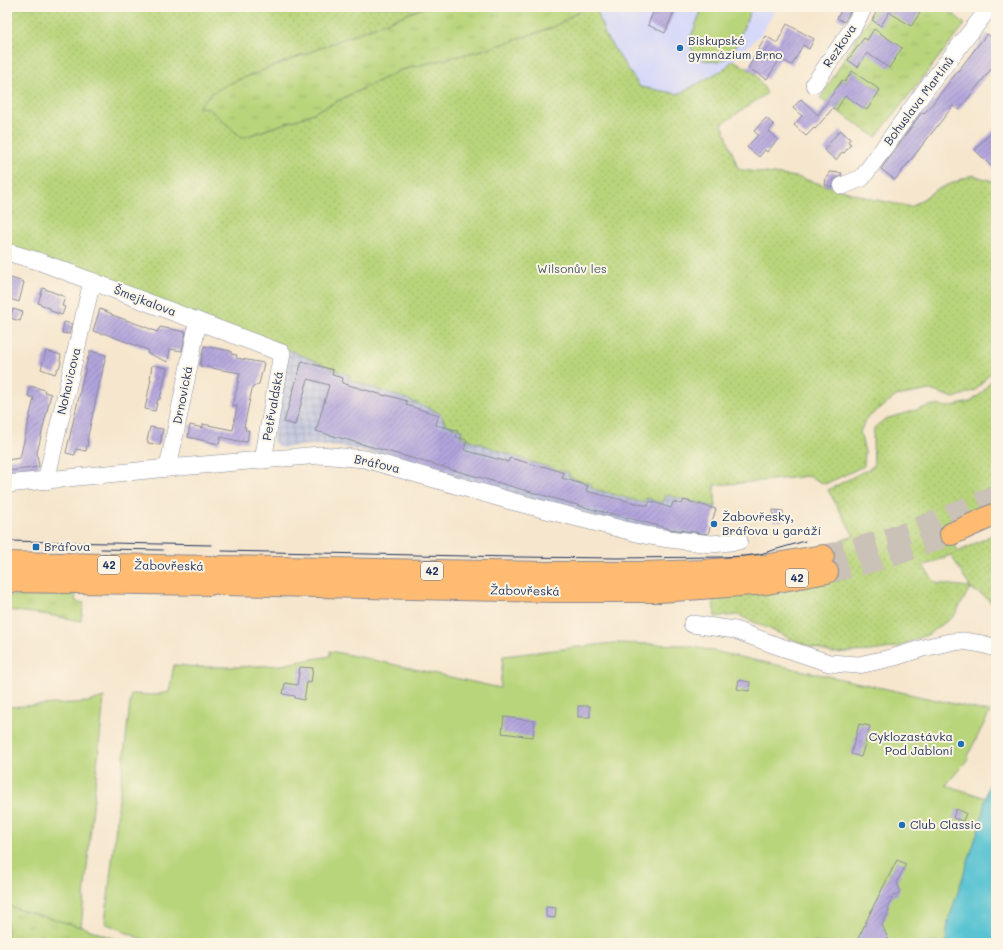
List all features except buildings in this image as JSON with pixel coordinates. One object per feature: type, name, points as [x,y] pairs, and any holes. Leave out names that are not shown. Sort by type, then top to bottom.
[{"type":"highway","points":[[951,534],[996,514]]},
{"type":"highway","name":"Žabovřeská","points":[[7,563],[216,575]]},
{"type":"highway","name":"Žabovřeská","points":[[7,581],[216,575],[642,573],[825,564]]},
{"type":"street","name":"Rezkova","points":[[814,84],[852,29],[864,7]]},
{"type":"street","name":"Bohuslava Martinů","points":[[842,186],[862,178],[926,90],[990,7]]},
{"type":"street","name":"Šmejkalova","points":[[7,252],[38,261],[282,353]]},
{"type":"street","name":"Nohavicova","points":[[46,481],[92,281]]},
{"type":"street","name":"Drnovická","points":[[168,468],[198,321]]},
{"type":"street","name":"Petřvaldská","points":[[263,460],[282,353]]},
{"type":"street","name":"Bráfova","points":[[7,484],[320,455],[366,459],[512,501],[669,540],[712,544],[739,541]]},
{"type":"street","points":[[692,624],[735,630],[829,663],[859,664],[895,657],[923,648],[950,642],[963,641],[996,648]]},
{"type":"shaded area","name":"Biskupské gymnázium Brno","points":[[597,7],[778,7],[760,35],[724,69],[679,94],[640,87],[605,35]]},
{"type":"shaded area","points":[[289,350],[350,376],[350,380],[404,398],[440,413],[446,424],[462,430],[467,439],[531,462],[570,473],[569,477],[591,484],[591,488],[644,503],[646,498],[665,495],[716,507],[704,549],[372,453],[342,447],[313,445],[280,448],[273,441]]},
{"type":"green space","name":"Wilsonův les","points":[[7,7],[425,7],[228,84],[210,94],[198,107],[208,108],[242,138],[307,116],[401,70],[491,48],[554,27],[586,7],[597,7],[605,35],[640,87],[679,94],[724,69],[733,60],[755,73],[767,93],[722,124],[738,168],[742,170],[797,177],[872,199],[911,207],[936,190],[972,175],[996,182],[996,366],[976,390],[954,398],[930,390],[896,396],[866,419],[860,432],[865,452],[864,466],[825,484],[808,476],[714,485],[716,507],[666,495],[663,503],[646,498],[644,503],[591,488],[591,484],[569,477],[569,473],[531,462],[467,439],[461,436],[462,430],[446,424],[440,413],[404,398],[350,380],[350,376],[289,350],[7,247]]},
{"type":"green space","points":[[425,7],[586,7],[554,27],[491,48],[401,70],[307,116],[242,138],[208,108],[198,107],[210,94],[228,84]]},
{"type":"green space","points":[[703,7],[752,7],[732,55],[719,62],[703,60],[692,50],[690,39]]},
{"type":"green space","points":[[876,7],[945,7],[965,24],[876,137],[836,110],[845,95],[880,90],[852,72],[845,82],[842,80],[827,103],[820,99]]},
{"type":"green space","points":[[996,374],[996,503],[980,510],[954,542],[958,552],[996,533],[996,607],[984,596],[970,588],[954,616],[929,634],[898,647],[871,651],[832,653],[803,644],[738,615],[715,617],[713,598],[829,582],[845,578],[840,541],[854,536],[828,490],[874,466],[874,428],[885,419],[933,405],[948,407],[970,402],[982,393]],"holes":[[[951,555],[970,587],[936,583],[923,566]]]},
{"type":"green space","points":[[76,592],[75,601],[84,603],[81,621],[49,615],[7,610],[7,596]]},
{"type":"green space","points":[[614,643],[685,645],[990,712],[967,760],[946,785],[986,798],[979,829],[948,922],[946,943],[157,943],[146,941],[105,923],[131,694],[154,695],[169,692],[174,665],[236,667],[281,665],[330,656],[330,651],[500,688],[503,656]]},
{"type":"green space","points":[[104,697],[81,927],[7,906],[7,707],[88,702]]},
{"type":"green space","points":[[7,906],[75,924],[125,943],[7,943]]},
{"type":"water","points":[[996,751],[996,943],[946,943],[948,922],[979,828]]},
{"type":"tunnel","points":[[823,556],[880,542],[943,518],[996,495]]},
{"type":"tunnel","points":[[827,572],[894,555],[951,534]]},
{"type":"tram line","points":[[7,541],[211,545]]},
{"type":"tram line","points":[[222,551],[515,557],[721,557],[760,554],[805,541]]},
{"type":"tram line","points":[[101,549],[163,550]]},
{"type":"place","name":"Biskupské gymnázium Brno","points":[[680,48]]},
{"type":"place","name":"Žabovřesky, Bráfova u garáží","points":[[714,524]]},
{"type":"place","name":"Bráfova","points":[[36,547]]},
{"type":"place","name":"Cyklozastávka Pod Jabloní","points":[[961,744]]},
{"type":"place","name":"Club Classic","points":[[902,825]]}]
